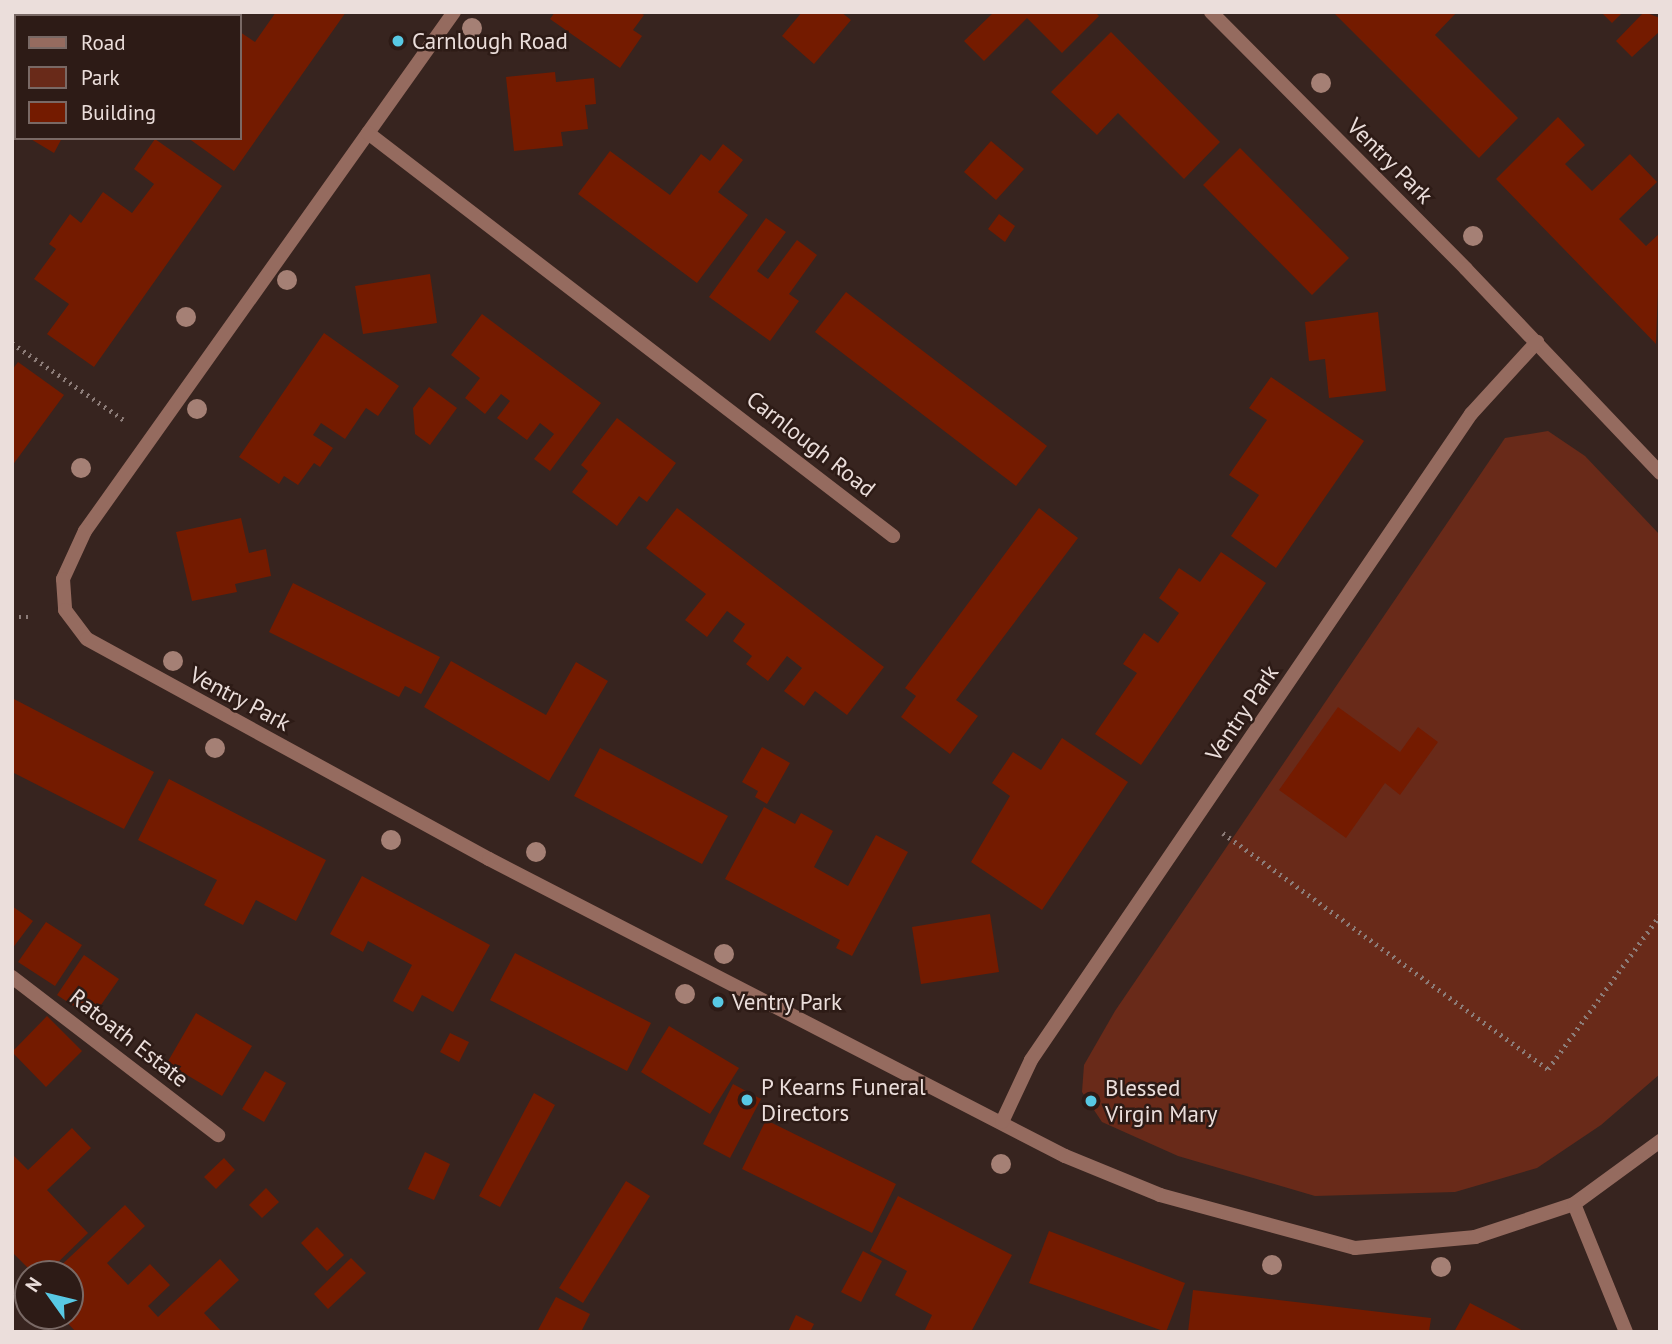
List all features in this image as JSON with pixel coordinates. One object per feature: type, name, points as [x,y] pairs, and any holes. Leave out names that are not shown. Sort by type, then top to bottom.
[{"type":"street","points":[[150,439],[454,12]]},
{"type":"street","name":"Ventry Park","points":[[1211,12],[1537,342],[1660,473]]},
{"type":"street","name":"Carnlough Road","points":[[368,132],[893,536]]},
{"type":"street","name":"Ventry Park","points":[[1002,1122],[1031,1060],[1200,816],[1471,414],[1537,342]]},
{"type":"street","name":"Ventry Park","points":[[150,439],[85,531],[63,579],[65,610],[87,639],[489,859],[1065,1156],[1160,1195],[1355,1248],[1475,1237],[1574,1204],[1660,1141]]},
{"type":"street","name":"Ratoath Estate","points":[[12,977],[218,1135]]},
{"type":"street","points":[[1574,1204],[1626,1332]]},
{"type":"path","points":[[12,343],[150,439]]},
{"type":"path","points":[[1200,816],[1548,1069],[1660,915]]},
{"type":"green space","points":[[1548,431],[1585,456],[1660,535],[1660,1074],[1601,1125],[1537,1168],[1455,1192],[1315,1196],[1178,1156],[1102,1122],[1082,1092],[1084,1065],[1115,1011],[1505,438]]},
{"type":"building","points":[[276,12],[346,12],[234,171],[191,140],[242,140],[242,33],[255,42]]},
{"type":"building","points":[[555,12],[639,12],[644,15],[633,30],[642,36],[620,68],[550,19]]},
{"type":"building","points":[[802,12],[841,12],[851,20],[814,64],[782,36]]},
{"type":"building","points":[[994,12],[1095,12],[1099,16],[1062,53],[1027,18],[984,61],[964,41]]},
{"type":"building","points":[[1333,12],[1457,12],[1435,35],[1518,118],[1479,158]]},
{"type":"building","points":[[1601,12],[1623,12],[1612,23]]},
{"type":"building","points":[[1644,12],[1660,18],[1660,31],[1632,57],[1616,41]]},
{"type":"building","points":[[1111,32],[1220,142],[1184,179],[1118,113],[1097,135],[1051,92]]},
{"type":"building","points":[[555,72],[556,82],[594,78],[596,104],[585,105],[588,129],[561,132],[563,146],[514,151],[506,77]]},
{"type":"building","points":[[1558,117],[1585,145],[1565,164],[1592,191],[1630,154],[1657,182],[1619,219],[1646,246],[1660,233],[1656,344],[1496,179]]},
{"type":"building","points":[[32,140],[61,140],[54,153]]},
{"type":"building","points":[[156,140],[222,186],[94,367],[47,334],[69,304],[34,279],[56,249],[49,244],[70,214],[81,223],[103,192],[132,213],[154,184],[134,169]]},
{"type":"building","points":[[991,141],[1024,169],[996,200],[964,172]]},
{"type":"building","points":[[723,144],[743,160],[718,192],[748,215],[697,283],[578,194],[610,151],[670,195],[701,154],[710,161]]},
{"type":"building","points":[[1240,148],[1349,258],[1312,295],[1203,185]]},
{"type":"building","points":[[999,214],[1015,226],[1005,242],[988,229]]},
{"type":"building","points":[[766,218],[786,232],[757,271],[768,279],[797,240],[817,255],[789,294],[799,301],[770,341],[709,297]]},
{"type":"building","points":[[430,274],[437,323],[363,334],[355,286]]},
{"type":"building","points":[[846,292],[1047,446],[1016,486],[815,332]]},
{"type":"building","points":[[1378,312],[1386,391],[1329,398],[1325,359],[1309,361],[1305,322]]},
{"type":"building","points":[[482,314],[601,403],[550,471],[534,459],[554,434],[540,423],[527,440],[497,418],[510,401],[501,394],[485,414],[465,398],[480,378],[451,355]]},
{"type":"building","points":[[324,333],[399,386],[378,416],[366,408],[345,439],[321,423],[313,435],[333,448],[320,467],[314,463],[298,485],[284,476],[279,484],[239,457]]},
{"type":"building","points":[[18,362],[64,395],[12,466],[12,370]]},
{"type":"building","points":[[1271,377],[1364,441],[1276,568],[1231,536],[1259,495],[1229,475],[1267,420],[1249,408]]},
{"type":"building","points":[[429,387],[457,408],[430,445],[415,434],[413,408]]},
{"type":"building","points":[[617,418],[676,463],[647,502],[639,496],[617,526],[572,492],[588,471],[581,465]]},
{"type":"building","points":[[677,508],[884,667],[847,715],[815,691],[804,706],[784,691],[802,668],[787,656],[768,681],[746,664],[752,656],[733,641],[745,624],[727,611],[707,637],[685,620],[706,594],[646,548]]},
{"type":"building","points":[[1039,508],[1078,538],[956,700],[978,716],[950,754],[901,717],[916,696],[905,688]]},
{"type":"building","points":[[241,518],[249,553],[266,549],[271,576],[235,584],[237,592],[192,601],[176,532]]},
{"type":"building","points":[[1221,552],[1266,583],[1141,765],[1095,734],[1137,673],[1123,664],[1144,633],[1158,643],[1179,613],[1159,598],[1179,568],[1200,582]]},
{"type":"building","points":[[293,583],[440,657],[421,694],[405,686],[399,697],[269,632]]},
{"type":"building","points":[[451,661],[546,715],[576,662],[608,681],[549,781],[424,707]]},
{"type":"building","points":[[12,698],[154,772],[124,829],[12,772]]},
{"type":"building","points":[[1338,707],[1400,752],[1418,727],[1438,742],[1400,795],[1385,783],[1346,838],[1279,790]]},
{"type":"building","points":[[1062,738],[1128,782],[1042,910],[971,862],[1010,796],[992,783],[1013,752],[1041,770]]},
{"type":"building","points":[[762,747],[790,763],[767,804],[755,797],[758,791],[742,782]]},
{"type":"building","points":[[600,748],[728,816],[702,864],[574,796]]},
{"type":"building","points":[[169,779],[326,860],[296,921],[256,900],[243,925],[204,905],[217,880],[138,840]]},
{"type":"building","points":[[764,807],[795,824],[801,813],[833,831],[814,867],[848,886],[876,835],[908,852],[852,956],[836,948],[840,940],[725,879]]},
{"type":"building","points":[[362,876],[490,945],[453,1012],[422,995],[413,1012],[393,1001],[412,965],[368,941],[363,952],[330,934]]},
{"type":"building","points":[[12,906],[33,921],[12,949]]},
{"type":"building","points":[[990,914],[999,972],[921,984],[912,927]]},
{"type":"building","points":[[46,922],[82,945],[55,986],[18,962]]},
{"type":"building","points":[[515,953],[651,1023],[627,1071],[490,1000]]},
{"type":"building","points":[[84,955],[119,979],[92,1018],[57,995]]},
{"type":"building","points":[[196,1013],[252,1046],[222,1096],[167,1063]]},
{"type":"building","points":[[47,1016],[82,1051],[46,1087],[12,1052]]},
{"type":"building","points":[[669,1026],[739,1068],[710,1114],[641,1072]]},
{"type":"building","points":[[450,1033],[469,1042],[459,1062],[440,1052]]},
{"type":"building","points":[[265,1071],[286,1083],[264,1122],[242,1109]]},
{"type":"building","points":[[733,1084],[761,1099],[730,1158],[703,1144]]},
{"type":"building","points":[[534,1093],[555,1105],[500,1207],[479,1196]]},
{"type":"building","points":[[766,1120],[896,1184],[872,1233],[742,1169]]},
{"type":"building","points":[[72,1128],[91,1148],[47,1190],[88,1233],[60,1260],[20,1260],[12,1252],[12,1154],[28,1170]]},
{"type":"building","points":[[425,1152],[450,1164],[434,1200],[408,1189]]},
{"type":"building","points":[[224,1158],[235,1170],[216,1189],[204,1177]]},
{"type":"building","points":[[626,1181],[650,1196],[583,1303],[559,1288]]},
{"type":"building","points":[[266,1188],[279,1202],[262,1218],[249,1205]]},
{"type":"building","points":[[898,1196],[1012,1255],[971,1332],[924,1332],[932,1315],[895,1295],[907,1271],[870,1251]]},
{"type":"building","points":[[125,1205],[145,1226],[107,1263],[128,1285],[150,1264],[170,1285],[148,1306],[158,1317],[220,1259],[239,1280],[204,1313],[222,1332],[76,1332],[74,1330],[84,1330],[84,1260],[67,1260]]},
{"type":"building","points":[[317,1227],[344,1255],[327,1271],[301,1243]]},
{"type":"building","points":[[1049,1231],[1185,1283],[1166,1332],[1029,1283]]},
{"type":"building","points":[[863,1251],[882,1261],[861,1302],[841,1292]]},
{"type":"building","points":[[351,1258],[366,1273],[328,1309],[314,1294]]},
{"type":"building","points":[[1193,1290],[1431,1318],[1429,1332],[1188,1332]]},
{"type":"building","points":[[556,1297],[590,1314],[581,1332],[537,1332]]},
{"type":"building","points":[[1470,1303],[1505,1321],[1525,1332],[1454,1332]]},
{"type":"building","points":[[796,1315],[814,1324],[810,1332],[788,1332]]},
{"type":"place","name":"Carnlough Road","points":[[398,41]]},
{"type":"place","name":"Ventry Park","points":[[718,1002]]},
{"type":"place","name":"P Kearns Funeral Directors","points":[[747,1100]]},
{"type":"place","name":"Blessed Virgin Mary","points":[[1091,1101]]}]
